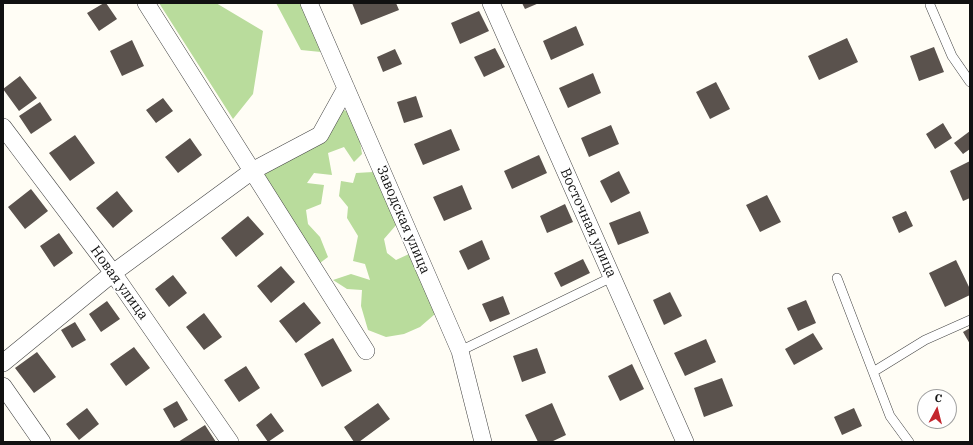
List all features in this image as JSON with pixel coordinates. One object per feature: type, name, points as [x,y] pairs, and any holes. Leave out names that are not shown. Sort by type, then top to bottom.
[{"type":"street","points":[[146,3],[366,351]]},
{"type":"street","name":"Заводская улица","points":[[309,3],[460,351],[483,442]]},
{"type":"street","name":"Восточная улица","points":[[491,3],[685,442]]},
{"type":"street","points":[[3,363],[113,273],[252,171],[320,135],[346,88]]},
{"type":"street","name":"Новая улица","points":[[3,127],[113,273],[230,442]]},
{"type":"street","points":[[3,386],[42,442]]},
{"type":"lane","points":[[930,5],[952,56],[970,80]]},
{"type":"lane","points":[[460,351],[612,277]]},
{"type":"lane","points":[[837,278],[890,416],[909,442]]},
{"type":"lane","points":[[873,372],[925,340],[970,320]]},
{"type":"green space","points":[[159,3],[216,3],[263,31],[253,94],[233,119]]},
{"type":"green space","points":[[276,3],[301,3],[321,52],[301,50]]},
{"type":"green space","points":[[342,109],[350,113],[359,135],[362,154],[354,162],[344,147],[328,153],[332,175],[314,173],[307,183],[324,185],[321,204],[306,210],[308,224],[320,237],[328,257],[320,263],[262,171]]},
{"type":"green space","points":[[373,172],[397,224],[384,239],[387,253],[396,260],[409,254],[435,314],[420,327],[404,334],[386,337],[368,330],[361,306],[362,290],[347,289],[333,280],[351,274],[370,280],[365,264],[353,261],[358,236],[347,218],[348,207],[339,196],[341,181],[353,183],[356,173]]},
{"type":"building","points":[[106,3],[117,19],[99,31],[87,13]]},
{"type":"building","points":[[352,3],[396,3],[399,10],[361,25]]},
{"type":"building","points":[[522,3],[539,3],[525,9]]},
{"type":"building","points":[[479,11],[489,31],[460,44],[451,23]]},
{"type":"building","points":[[576,26],[584,45],[551,60],[543,41]]},
{"type":"building","points":[[847,38],[858,62],[819,80],[808,56]]},
{"type":"building","points":[[132,40],[144,66],[122,76],[110,51]]},
{"type":"building","points":[[934,47],[944,72],[919,81],[910,56]]},
{"type":"building","points":[[495,48],[505,67],[484,77],[474,57]]},
{"type":"building","points":[[395,49],[402,64],[383,72],[377,57]]},
{"type":"building","points":[[593,73],[601,93],[568,108],[559,88]]},
{"type":"building","points":[[20,76],[37,98],[19,111],[3,89]]},
{"type":"building","points":[[716,82],[730,109],[710,119],[696,92]]},
{"type":"building","points":[[416,96],[423,117],[404,123],[397,102]]},
{"type":"building","points":[[163,98],[173,111],[156,123],[146,110]]},
{"type":"building","points":[[40,102],[52,120],[31,134],[19,116]]},
{"type":"building","points":[[943,123],[952,138],[935,149],[926,134]]},
{"type":"building","points":[[611,125],[619,144],[589,157],[581,138]]},
{"type":"building","points":[[451,129],[460,150],[423,165],[414,144]]},
{"type":"building","points":[[970,131],[970,149],[963,154],[954,143]]},
{"type":"building","points":[[75,135],[95,163],[70,181],[49,153]]},
{"type":"building","points":[[190,138],[202,155],[178,173],[165,157]]},
{"type":"building","points":[[539,155],[547,173],[512,189],[504,171]]},
{"type":"building","points":[[970,161],[970,198],[963,201],[950,171]]},
{"type":"building","points":[[619,171],[630,193],[611,203],[600,181]]},
{"type":"building","points":[[462,185],[472,209],[444,221],[433,197]]},
{"type":"building","points":[[31,189],[48,211],[25,229],[8,207]]},
{"type":"building","points":[[117,191],[133,211],[113,228],[96,208]]},
{"type":"building","points":[[767,195],[781,222],[760,232],[746,205]]},
{"type":"building","points":[[565,204],[573,222],[547,233],[540,216]]},
{"type":"building","points":[[640,211],[649,233],[618,245],[609,223]]},
{"type":"building","points":[[906,211],[913,226],[899,233],[892,217]]},
{"type":"building","points":[[248,216],[264,234],[236,257],[221,238]]},
{"type":"building","points":[[59,233],[73,253],[54,267],[40,246]]},
{"type":"building","points":[[482,240],[490,259],[468,270],[459,251]]},
{"type":"building","points":[[583,259],[590,273],[561,287],[554,273]]},
{"type":"building","points":[[956,260],[970,289],[970,295],[945,307],[929,273]]},
{"type":"building","points":[[281,266],[295,282],[271,303],[257,286]]},
{"type":"building","points":[[173,275],[187,293],[169,307],[155,289]]},
{"type":"building","points":[[670,292],[682,316],[664,325],[653,300]]},
{"type":"building","points":[[503,296],[510,314],[490,322],[482,304]]},
{"type":"building","points":[[806,300],[816,323],[798,331],[787,308]]},
{"type":"building","points":[[107,301],[120,319],[101,332],[89,314]]},
{"type":"building","points":[[304,302],[321,323],[296,343],[279,321]]},
{"type":"building","points":[[204,313],[222,337],[204,350],[186,327]]},
{"type":"building","points":[[75,322],[86,340],[72,348],[61,330]]},
{"type":"building","points":[[970,328],[970,344],[963,332]]},
{"type":"building","points":[[813,333],[823,349],[794,365],[785,349]]},
{"type":"building","points":[[333,338],[352,371],[322,387],[304,354]]},
{"type":"building","points":[[706,339],[716,362],[685,376],[674,353]]},
{"type":"building","points":[[134,347],[150,368],[126,386],[110,364]]},
{"type":"building","points":[[537,348],[546,373],[522,382],[513,356]]},
{"type":"building","points":[[37,352],[56,377],[34,393],[15,368]]},
{"type":"building","points":[[632,364],[644,389],[620,401],[608,376]]},
{"type":"building","points":[[246,366],[260,388],[239,402],[224,380]]},
{"type":"building","points":[[722,378],[733,406],[704,417],[694,388]]},
{"type":"building","points":[[177,401],[188,420],[174,428],[163,409]]},
{"type":"building","points":[[378,403],[390,419],[359,442],[354,442],[344,427]]},
{"type":"building","points":[[552,403],[566,435],[551,442],[538,442],[525,415]]},
{"type":"building","points":[[87,408],[99,424],[79,440],[66,424]]},
{"type":"building","points":[[854,408],[862,426],[842,435],[834,417]]},
{"type":"building","points":[[271,413],[284,431],[268,442],[256,425]]},
{"type":"building","points":[[205,425],[216,442],[178,442]]}]
